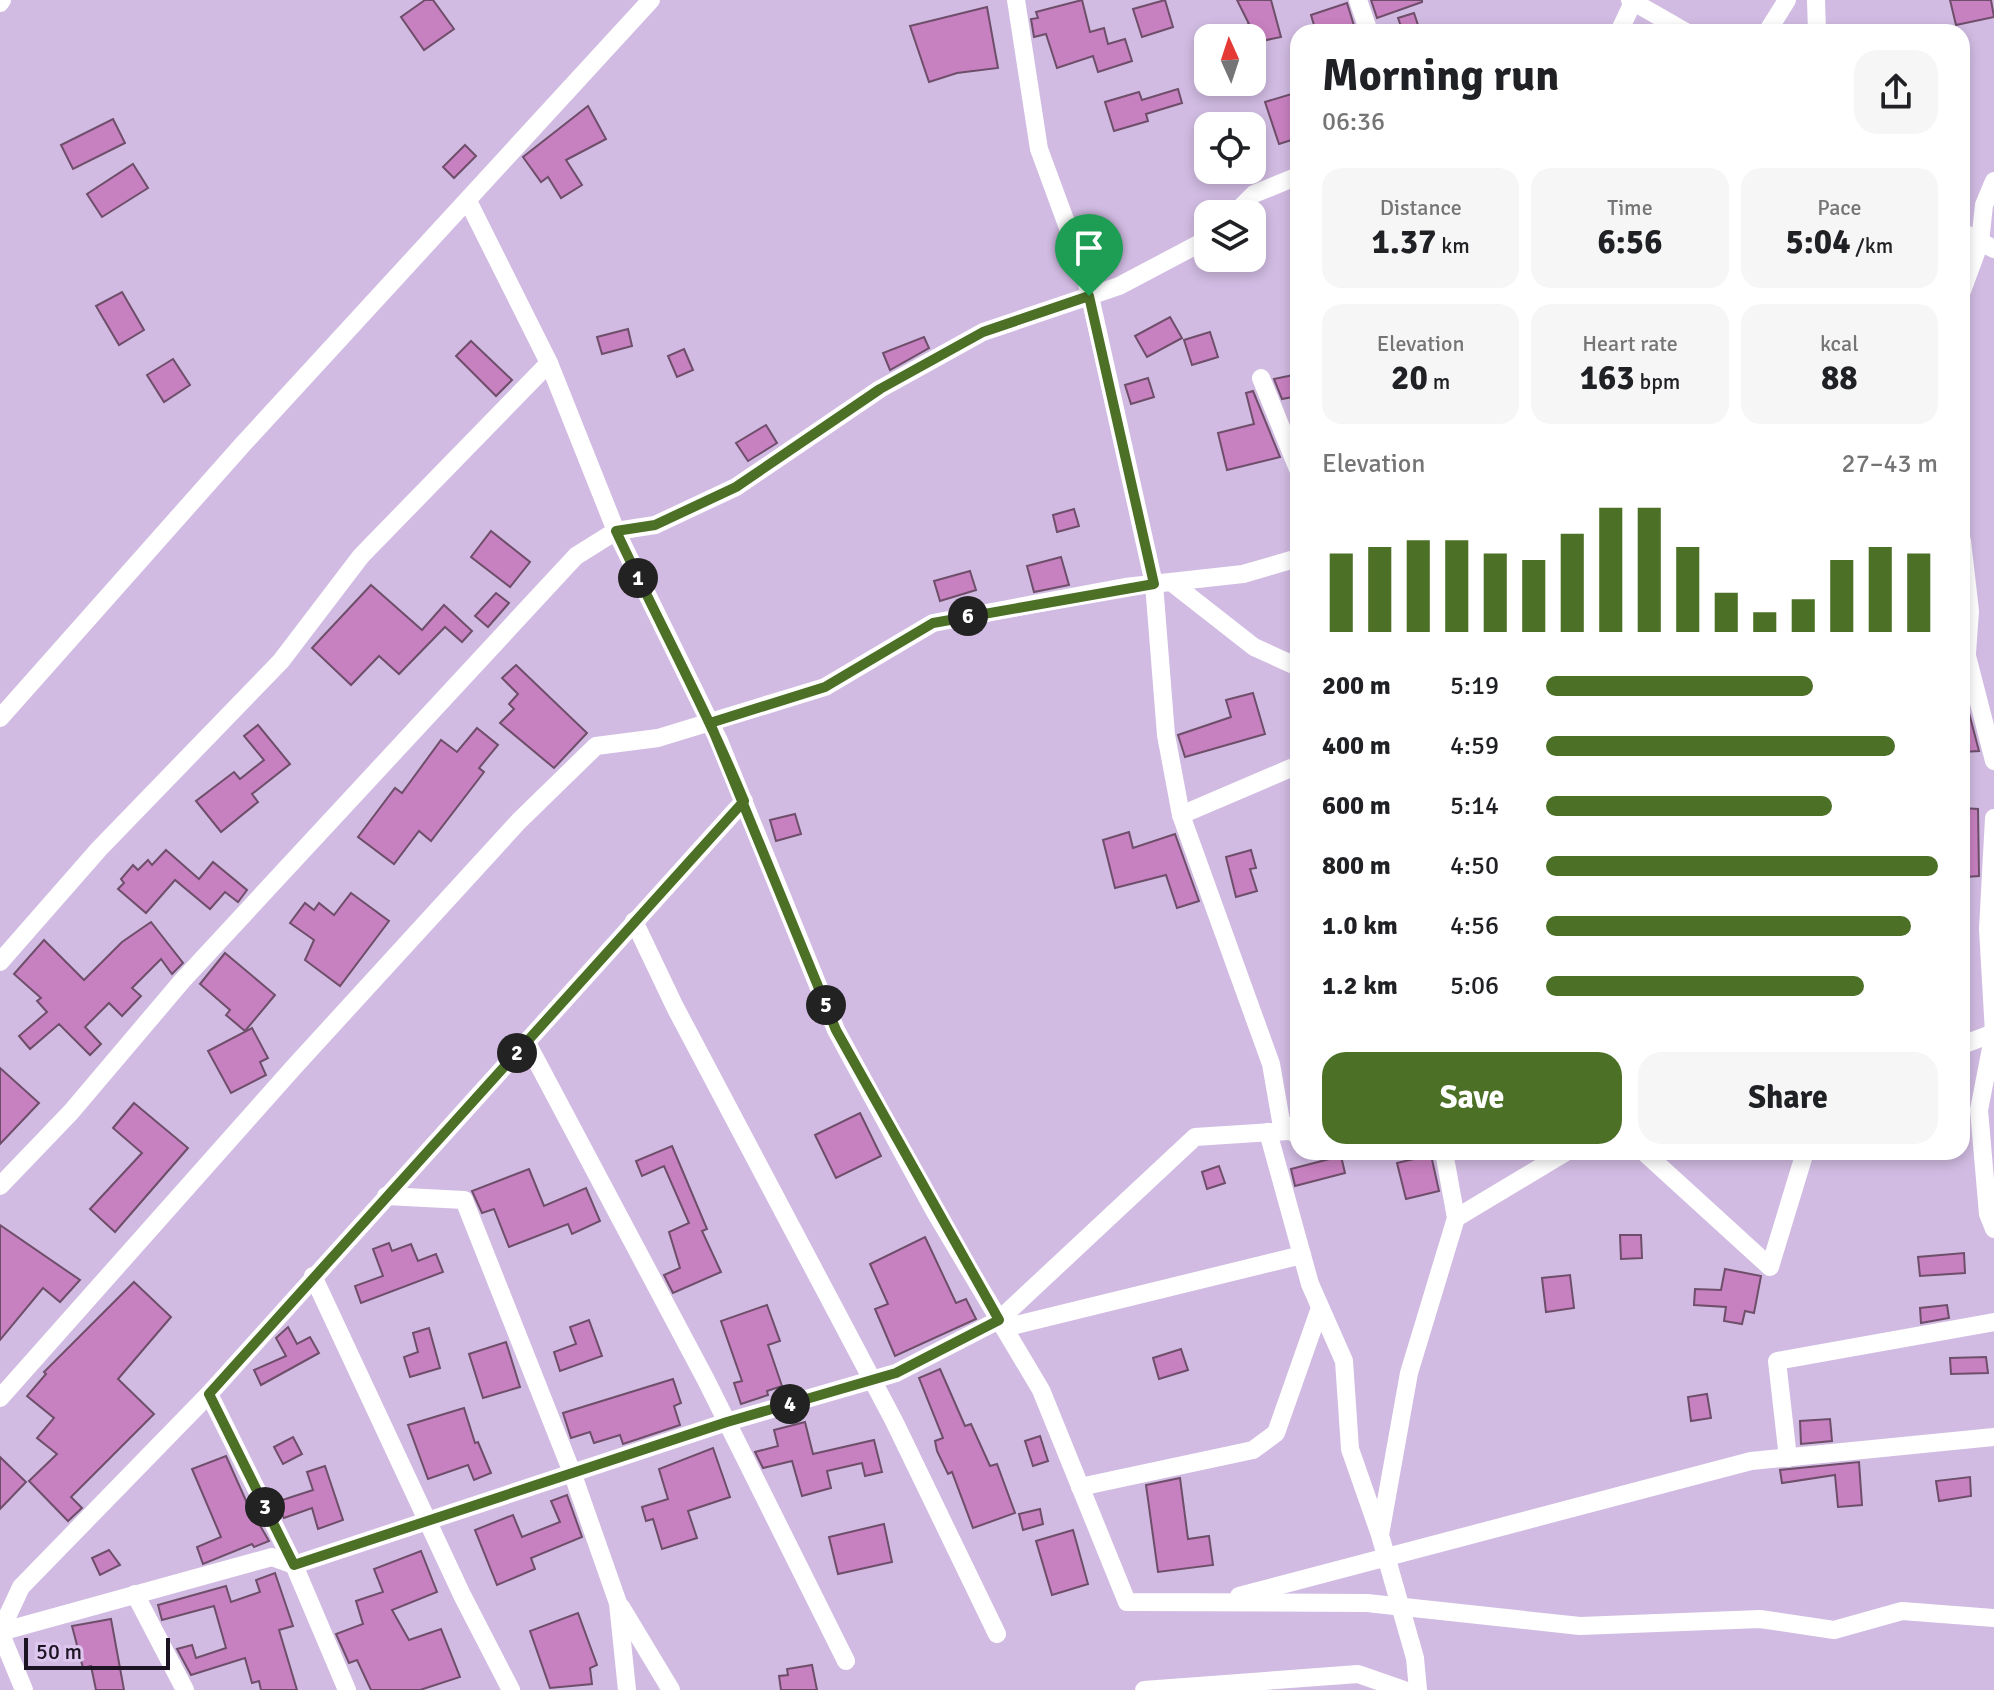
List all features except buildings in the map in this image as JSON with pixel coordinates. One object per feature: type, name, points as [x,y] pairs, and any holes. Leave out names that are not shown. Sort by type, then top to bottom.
[{"type":"street","points":[[0,718],[244,443],[651,0]]},
{"type":"street","points":[[1016,0],[1039,149],[1089,296],[1163,583],[1166,735],[1181,815],[1271,1064],[1274,1096],[1281,1121],[1290,1130]]},
{"type":"street","points":[[1358,0],[1366,24]]},
{"type":"street","points":[[1772,24],[1787,0]]},
{"type":"street","points":[[1816,0],[1817,24]]},
{"type":"street","points":[[1622,24],[1632,1],[1672,24]]},
{"type":"street","points":[[1248,200],[1254,194],[1290,179]]},
{"type":"street","points":[[1970,277],[1987,246],[1984,205],[1994,181]]},
{"type":"street","points":[[468,201],[549,363],[616,531],[710,723],[836,1030],[1041,1390],[1127,1602],[1400,1607],[1580,1626],[1760,1619],[1834,1630],[1902,1611],[1994,1618]]},
{"type":"street","points":[[0,1186],[71,1112],[202,958],[566,567],[616,531],[655,525],[736,487],[880,389],[983,332],[1119,286],[1194,246]]},
{"type":"street","points":[[0,962],[99,849],[281,661],[361,556],[549,363]]},
{"type":"street","points":[[1261,378],[1290,449]]},
{"type":"street","points":[[0,1398],[294,1067],[519,821],[596,746],[658,738],[825,687],[933,623],[1163,583],[1243,574],[1290,560]]},
{"type":"street","points":[[1163,583],[1254,647],[1290,663]]},
{"type":"street","points":[[1970,682],[1994,761]]},
{"type":"street","points":[[1181,815],[1290,768]]},
{"type":"street","points":[[24,1690],[0,1632],[21,1587],[209,1394],[744,801]]},
{"type":"street","points":[[1994,818],[1988,929],[1994,1033],[1979,1110],[1988,1214],[1994,1229]]},
{"type":"street","points":[[634,921],[675,1007],[872,1380],[997,1634]]},
{"type":"street","points":[[1970,1042],[1994,1033]]},
{"type":"street","points":[[527,1043],[727,1422],[846,1661]]},
{"type":"street","points":[[1268,1132],[1302,1255],[1320,1308],[1344,1361],[1350,1449],[1380,1535],[1415,1658],[1418,1690]]},
{"type":"street","points":[[1001,1324],[1195,1137],[1290,1133]]},
{"type":"street","points":[[1380,1535],[1409,1373],[1456,1218],[1445,1160]]},
{"type":"street","points":[[1456,1218],[1553,1160]]},
{"type":"street","points":[[1653,1160],[1770,1267],[1803,1160]]},
{"type":"street","points":[[386,1196],[464,1200],[573,1475],[618,1603],[671,1690]]},
{"type":"street","points":[[0,1632],[272,1557],[294,1565],[727,1422],[896,1373],[1001,1324],[1302,1255]]},
{"type":"street","points":[[313,1276],[511,1690]]},
{"type":"street","points":[[1080,1487],[1253,1450],[1276,1433],[1320,1308]]},
{"type":"street","points":[[1788,1458],[1777,1361],[1994,1322]]},
{"type":"street","points":[[209,1394],[294,1565],[347,1690]]},
{"type":"street","points":[[1215,1602],[1751,1461],[1994,1437]]},
{"type":"street","points":[[135,1594],[185,1690]]},
{"type":"street","points":[[618,1603],[627,1690]]},
{"type":"street","points":[[1144,1690],[1358,1674],[1404,1690]]},
{"type":"route","points":[[1089,296],[983,332],[880,389],[736,487],[655,525],[616,531],[665,636],[719,741],[744,801],[660,890],[527,1043],[209,1394],[294,1565],[727,1422],[896,1373],[999,1320],[935,1212],[836,1030],[744,801],[719,741],[710,723],[825,687],[933,623],[1154,584],[1089,296]]}]
